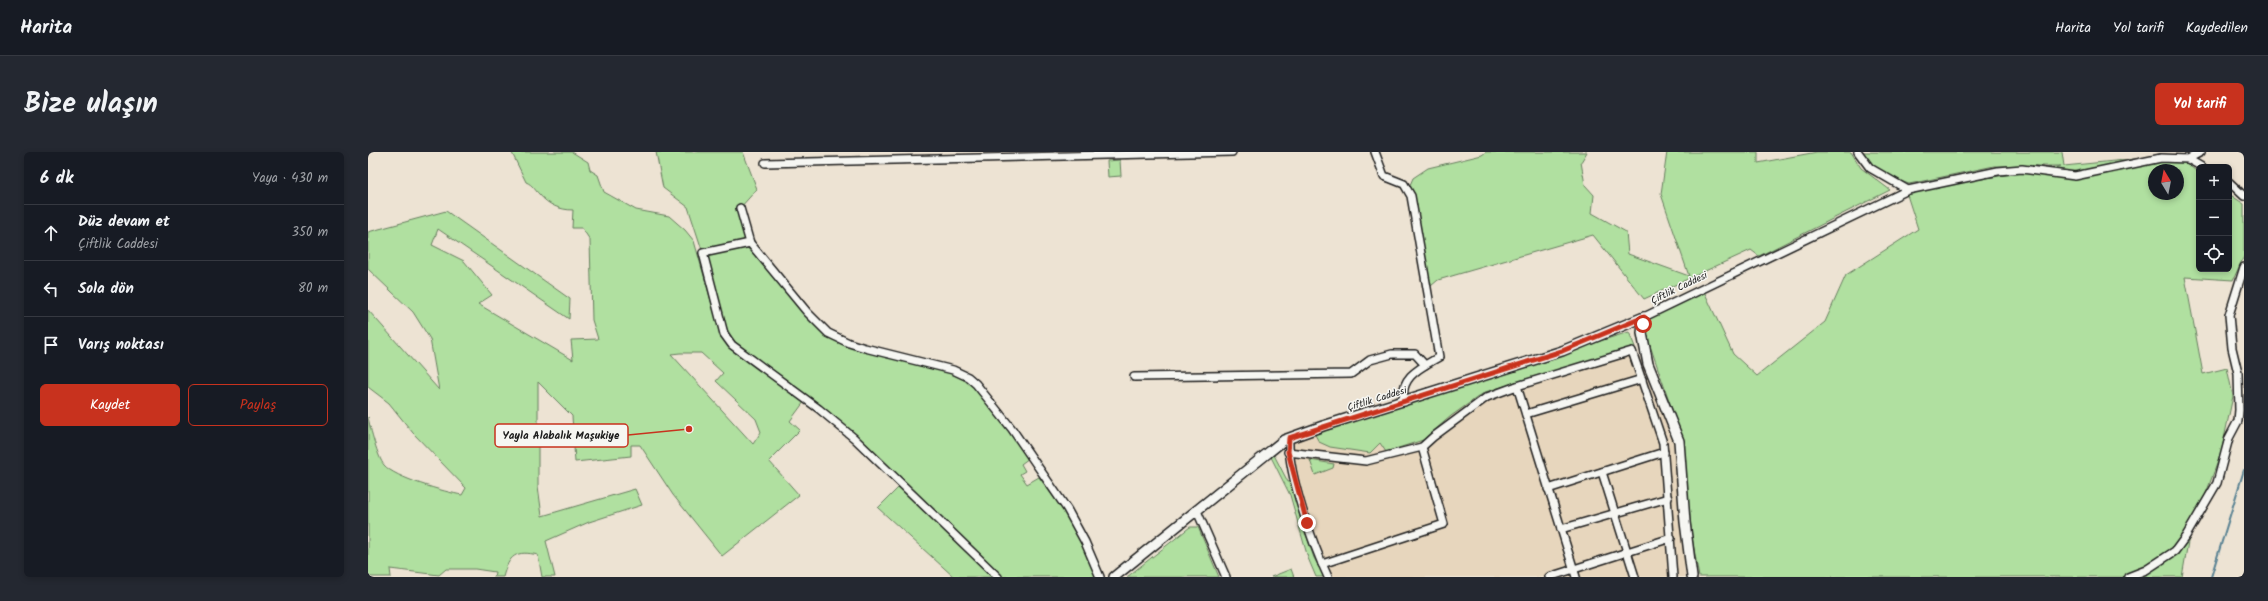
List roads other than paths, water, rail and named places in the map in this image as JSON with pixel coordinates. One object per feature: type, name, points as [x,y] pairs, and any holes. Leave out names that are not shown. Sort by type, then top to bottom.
[{"type":"street","points":[[765,163],[1232,152]]},
{"type":"street","points":[[1375,152],[1384,176],[1404,184],[1410,196],[1439,357],[1408,377],[1402,392],[1404,402]]},
{"type":"street","points":[[1858,152],[1870,168],[1908,190]]},
{"type":"street","points":[[2188,159],[2201,152]]},
{"type":"street","name":"Çiftlik Caddesi","points":[[1119,575],[1289,438],[1562,351],[1644,317],[1908,190],[1998,171],[2022,169],[2074,176],[2161,158],[2188,159]]},
{"type":"street","points":[[2188,159],[2197,164]]},
{"type":"street","points":[[2232,185],[2244,196]]},
{"type":"street","points":[[740,208],[750,242],[807,312],[828,333],[849,343],[929,366],[954,370],[971,380],[1012,429],[1067,509],[1085,542],[1100,577]]},
{"type":"street","points":[[750,242],[703,253],[728,340],[739,352],[819,409],[854,438],[998,577]]},
{"type":"street","points":[[2128,577],[2146,570],[2174,551],[2186,536],[2217,483],[2229,438],[2238,421],[2238,373],[2232,348],[2229,315],[2244,267]]},
{"type":"street","points":[[1644,317],[1642,333],[1648,364],[1679,441],[1685,522],[1692,577]]},
{"type":"street","points":[[1288,452],[1366,461],[1422,448],[1433,437],[1487,396],[1632,351],[1663,443],[1673,577]]},
{"type":"street","points":[[1134,377],[1351,374],[1370,360],[1392,354],[1415,354],[1425,365]]},
{"type":"street","points":[[1526,414],[1642,379]]},
{"type":"street","points":[[1517,386],[1576,577]]},
{"type":"street","points":[[1289,438],[1288,452],[1307,523],[1328,577]]},
{"type":"street","points":[[1322,564],[1444,524],[1422,448]]},
{"type":"street","points":[[1548,489],[1664,452]]},
{"type":"street","points":[[1602,472],[1635,577]]},
{"type":"street","points":[[1561,529],[1668,498]]},
{"type":"street","points":[[1197,511],[1226,577]]},
{"type":"street","points":[[1549,577],[1670,538]]},
{"type":"waterway","points":[[2211,577],[2244,470]]},
{"type":"place","name":"Yayla Alabalık Maşukiye","points":[[689,429]]}]
